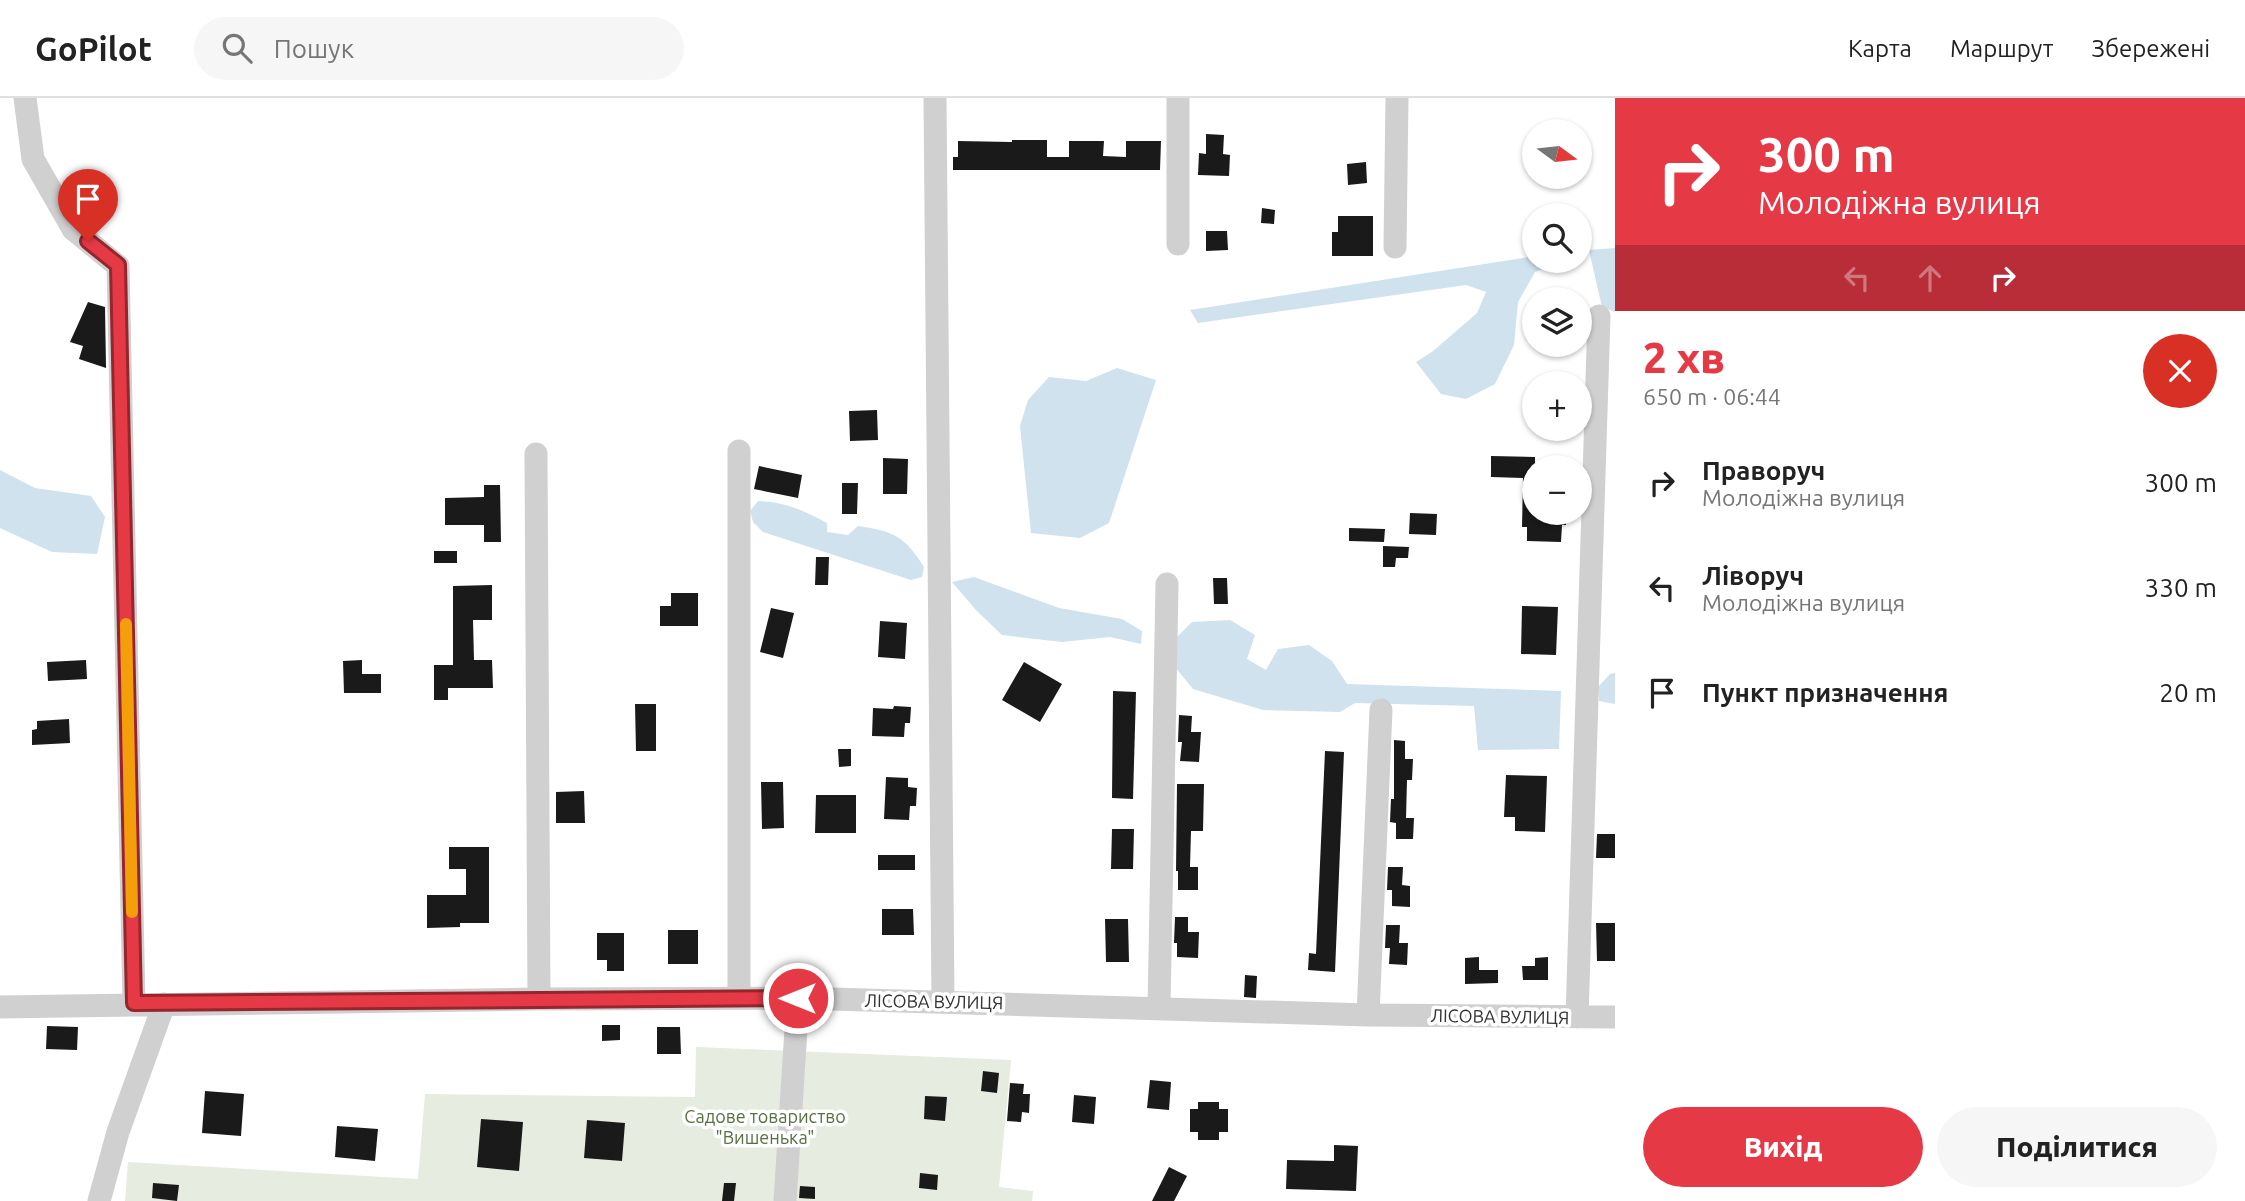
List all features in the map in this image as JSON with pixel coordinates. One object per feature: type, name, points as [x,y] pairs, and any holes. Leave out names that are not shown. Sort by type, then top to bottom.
[{"type":"street","points":[[25,98],[33,159],[73,229],[118,265],[134,1003]]},
{"type":"street","points":[[934,98],[943,1002]]},
{"type":"street","points":[[1178,98],[1178,244]]},
{"type":"street","points":[[1395,247],[1397,98]]},
{"type":"street","points":[[1577,1017],[1599,316]]},
{"type":"street","points":[[739,451],[739,998]]},
{"type":"street","points":[[536,454],[539,999]]},
{"type":"street","points":[[1159,1008],[1167,584]]},
{"type":"street","points":[[1368,1015],[1381,710]]},
{"type":"street","points":[[785,1201],[798,998]]},
{"type":"street","name":"ЛІСОВА ВУЛИЦЯ","points":[[0,1007],[134,1003],[798,998],[1368,1015],[1615,1017]]},
{"type":"street","points":[[99,1201],[118,1132],[164,1004]]},
{"type":"green space","name":"Садове товариство \"Вишенька\"","points":[[696,1047],[1011,1060],[999,1187],[1033,1191],[1032,1201],[125,1201],[128,1162],[418,1179],[425,1094],[695,1097]]},
{"type":"water","points":[[1615,248],[1615,312],[1602,307],[1592,263],[1592,250]]},
{"type":"water","points":[[1522,258],[1522,273],[1534,273],[1526,287],[1522,287],[1514,345],[1495,384],[1466,399],[1441,394],[1416,362],[1432,352],[1477,313],[1486,292],[1466,285],[1198,323],[1190,310]]},
{"type":"water","points":[[1117,368],[1156,380],[1109,523],[1080,538],[1031,533],[1020,426],[1028,400],[1049,377],[1086,381]]},
{"type":"water","points":[[0,470],[35,488],[91,496],[105,517],[97,554],[52,552],[0,528]]},
{"type":"water","points":[[758,501],[786,505],[802,511],[827,523],[827,532],[848,535],[858,526],[889,533],[911,548],[924,567],[922,577],[911,580],[763,532],[753,522],[750,511]]},
{"type":"water","points":[[974,577],[1059,608],[1122,619],[1142,631],[1141,644],[1110,637],[1062,642],[1002,635],[952,582]]},
{"type":"water","points":[[1230,620],[1255,635],[1247,659],[1266,670],[1278,649],[1309,645],[1332,661],[1347,684],[1561,691],[1559,749],[1478,750],[1474,706],[1355,703],[1340,712],[1263,710],[1193,689],[1175,667],[1175,639],[1192,622]]},
{"type":"water","points":[[1615,673],[1615,704],[1599,701],[1598,687],[1610,674]]},
{"type":"building","points":[[1206,134],[1224,135],[1223,154],[1230,155],[1229,176],[1198,175],[1199,153],[1206,154]]},
{"type":"building","points":[[1047,140],[1047,157],[1069,157],[1069,141],[1104,141],[1103,156],[1126,157],[1126,141],[1161,141],[1160,170],[953,170],[953,157],[958,157],[958,141]]},
{"type":"building","points":[[1366,162],[1367,183],[1348,185],[1347,164]]},
{"type":"building","points":[[1262,208],[1275,210],[1274,224],[1261,223]]},
{"type":"building","points":[[1338,216],[1373,216],[1373,256],[1332,256],[1332,232],[1338,232]]},
{"type":"building","points":[[1206,231],[1227,231],[1228,250],[1206,251]]},
{"type":"building","points":[[88,302],[105,307],[106,368],[79,359],[83,346],[70,342]]},
{"type":"building","points":[[877,410],[878,440],[850,441],[849,411]]},
{"type":"building","points":[[1491,456],[1522,457],[1522,478],[1491,477]]},
{"type":"building","points":[[883,458],[908,459],[907,494],[883,494]]},
{"type":"building","points":[[759,466],[802,475],[798,498],[754,489]]},
{"type":"building","points":[[842,483],[858,483],[857,514],[842,514]]},
{"type":"building","points":[[484,485],[500,485],[501,542],[484,542],[484,525],[445,525],[445,498],[484,497]]},
{"type":"building","points":[[1410,513],[1437,514],[1436,535],[1409,534]]},
{"type":"building","points":[[1562,525],[1561,542],[1527,541],[1527,527],[1522,527]]},
{"type":"building","points":[[1349,528],[1385,529],[1384,542],[1349,541]]},
{"type":"building","points":[[1383,546],[1409,547],[1408,558],[1396,558],[1395,567],[1383,567]]},
{"type":"building","points":[[434,551],[457,551],[457,563],[434,563]]},
{"type":"building","points":[[816,557],[829,557],[828,585],[815,585]]},
{"type":"building","points":[[1213,578],[1227,578],[1228,604],[1214,604]]},
{"type":"building","points":[[492,585],[492,620],[473,620],[474,660],[492,660],[493,688],[448,688],[448,700],[434,700],[434,665],[453,665],[453,586]]},
{"type":"building","points":[[671,593],[698,593],[698,626],[660,626],[660,606],[671,606]]},
{"type":"building","points":[[1522,606],[1558,607],[1556,655],[1521,654]]},
{"type":"building","points":[[771,608],[794,613],[783,658],[760,652]]},
{"type":"building","points":[[880,621],[907,623],[905,659],[878,657]]},
{"type":"building","points":[[86,660],[87,679],[48,681],[47,662]]},
{"type":"building","points":[[362,660],[362,674],[381,674],[381,693],[344,693],[343,661]]},
{"type":"building","points":[[1024,662],[1062,684],[1040,722],[1002,700]]},
{"type":"building","points":[[1113,691],[1136,692],[1133,799],[1112,798]]},
{"type":"building","points":[[635,704],[656,704],[656,751],[636,751]]},
{"type":"building","points":[[894,706],[911,707],[910,723],[905,723],[904,737],[872,736],[873,708],[893,709]]},
{"type":"building","points":[[1179,715],[1192,716],[1191,732],[1201,732],[1199,762],[1180,761],[1182,742],[1178,742]]},
{"type":"building","points":[[69,719],[70,743],[32,745],[32,730],[37,729],[37,721]]},
{"type":"building","points":[[1394,740],[1405,741],[1405,759],[1413,759],[1412,780],[1407,780],[1406,818],[1414,818],[1413,839],[1396,839],[1396,823],[1390,822],[1391,799],[1394,799]]},
{"type":"building","points":[[838,749],[851,749],[851,766],[839,767]]},
{"type":"building","points":[[1325,751],[1344,752],[1335,972],[1308,970],[1309,953],[1316,954]]},
{"type":"building","points":[[1506,775],[1547,776],[1545,832],[1515,831],[1515,817],[1504,817]]},
{"type":"building","points":[[886,777],[908,778],[908,787],[917,788],[916,806],[910,806],[909,820],[884,819]]},
{"type":"building","points":[[761,782],[783,782],[784,828],[762,829]]},
{"type":"building","points":[[1177,784],[1204,784],[1203,831],[1191,831],[1190,867],[1198,867],[1198,890],[1178,890]]},
{"type":"building","points":[[584,791],[585,823],[556,823],[556,792]]},
{"type":"building","points":[[816,795],[856,795],[856,833],[815,833]]},
{"type":"building","points":[[1112,829],[1134,829],[1133,869],[1111,869]]},
{"type":"building","points":[[1597,834],[1615,834],[1615,858],[1596,858]]},
{"type":"building","points":[[449,847],[489,847],[489,923],[460,923],[460,927],[427,928],[427,895],[466,895],[466,869],[449,869]]},
{"type":"building","points":[[878,855],[915,855],[915,870],[878,870]]},
{"type":"building","points":[[1388,867],[1403,867],[1402,885],[1410,886],[1410,907],[1392,906],[1392,890],[1387,890]]},
{"type":"building","points":[[882,909],[913,909],[914,935],[882,935]]},
{"type":"building","points":[[1175,917],[1188,917],[1188,932],[1199,932],[1198,958],[1177,957],[1177,943],[1174,943]]},
{"type":"building","points":[[1105,919],[1128,919],[1129,962],[1106,962]]},
{"type":"building","points":[[1596,923],[1615,923],[1615,961],[1597,961]]},
{"type":"building","points":[[1386,925],[1400,925],[1399,943],[1408,943],[1407,965],[1389,964],[1390,948],[1385,948]]},
{"type":"building","points":[[668,930],[698,930],[698,964],[668,964]]},
{"type":"building","points":[[597,933],[624,933],[624,971],[607,971],[607,960],[597,960]]},
{"type":"building","points":[[1479,957],[1479,970],[1498,970],[1498,983],[1465,984],[1465,958]]},
{"type":"building","points":[[1548,957],[1548,980],[1523,980],[1522,966],[1535,966],[1535,958]]},
{"type":"building","points":[[1245,975],[1257,976],[1256,998],[1244,997]]},
{"type":"building","points":[[602,1025],[620,1025],[620,1040],[602,1041]]},
{"type":"building","points":[[47,1026],[78,1027],[77,1050],[46,1049]]},
{"type":"building","points":[[657,1027],[680,1027],[681,1054],[657,1054]]},
{"type":"building","points":[[983,1071],[999,1073],[997,1093],[981,1091]]},
{"type":"building","points":[[1150,1080],[1171,1082],[1169,1110],[1147,1108]]},
{"type":"building","points":[[1010,1083],[1024,1084],[1023,1094],[1030,1094],[1029,1113],[1022,1112],[1021,1122],[1007,1121]]},
{"type":"building","points":[[205,1091],[244,1094],[241,1136],[202,1133]]},
{"type":"building","points":[[1074,1095],[1096,1097],[1094,1124],[1072,1122]]},
{"type":"building","points":[[925,1096],[947,1097],[945,1121],[924,1119]]},
{"type":"building","points":[[1198,1102],[1219,1102],[1219,1109],[1228,1109],[1228,1132],[1219,1132],[1219,1140],[1198,1140],[1198,1132],[1190,1132],[1190,1109],[1198,1109]]},
{"type":"building","points":[[481,1119],[523,1122],[519,1171],[477,1167]]},
{"type":"building","points":[[587,1120],[625,1123],[622,1161],[584,1158]]},
{"type":"building","points":[[337,1126],[378,1129],[375,1161],[335,1157]]},
{"type":"building","points":[[1334,1145],[1358,1146],[1356,1191],[1286,1189],[1287,1160],[1334,1161]]},
{"type":"building","points":[[1169,1167],[1187,1176],[1174,1201],[1152,1201]]},
{"type":"building","points":[[920,1173],[938,1175],[937,1190],[919,1188]]},
{"type":"building","points":[[153,1183],[179,1185],[177,1201],[152,1198]]},
{"type":"building","points":[[724,1183],[736,1183],[734,1201],[722,1201]]},
{"type":"building","points":[[800,1186],[815,1187],[815,1199],[799,1198]]},
{"type":"slow traffic","points":[[126,624],[132,912]]},
{"type":"route","points":[[88,241],[118,265],[134,1003],[798,998]]}]
